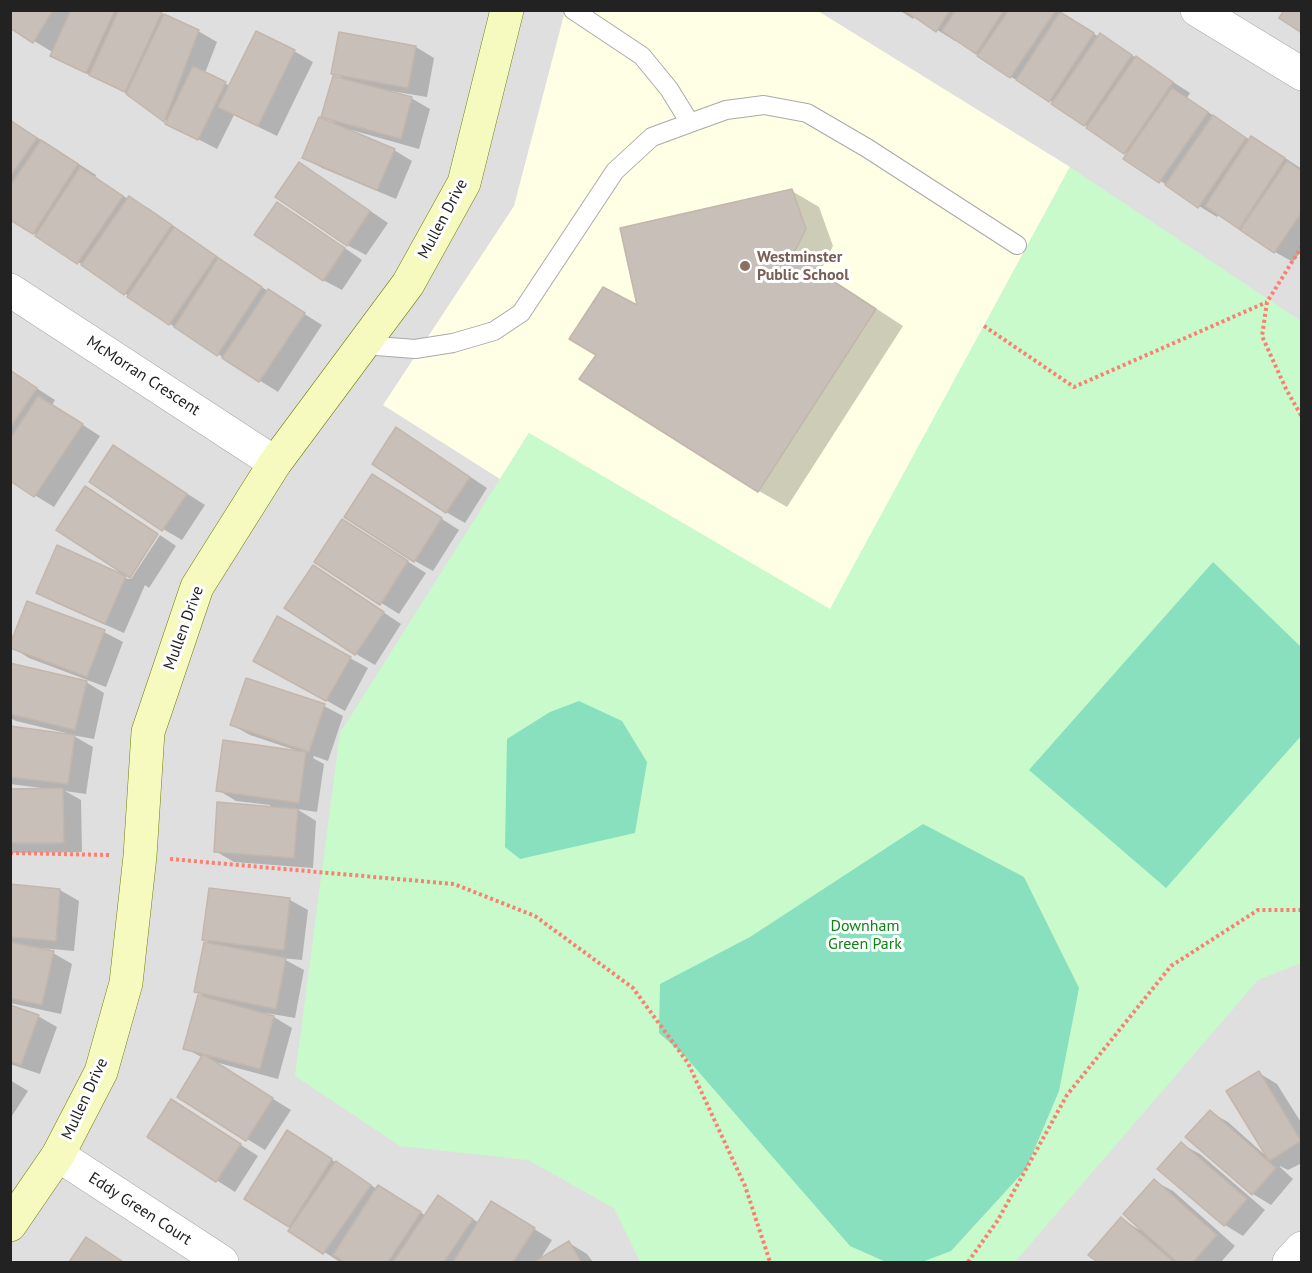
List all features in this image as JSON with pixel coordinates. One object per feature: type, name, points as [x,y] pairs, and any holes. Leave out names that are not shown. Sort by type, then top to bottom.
[{"type":"street","name":"Mullen Drive","points":[[10,1225],[58,1155],[101,1072],[126,983],[140,856],[148,732],[197,587],[275,463],[408,284],[464,183],[507,10]]},
{"type":"street","points":[[1197,10],[1302,74]]},
{"type":"street","name":"McMorran Crescent","points":[[10,290],[275,463]]},
{"type":"street","name":"Eddy Green Court","points":[[58,1155],[222,1263]]},
{"type":"street","points":[[1289,1263],[1302,1248]]},
{"type":"lane","points":[[573,10],[642,57],[669,89],[690,123]]},
{"type":"lane","points":[[363,345],[415,350],[453,344],[494,331],[521,313],[615,171],[652,137],[726,110],[764,105],[807,113],[867,148],[1017,245]]},
{"type":"path","points":[[1302,246],[1267,302],[1262,336],[1286,389],[1302,417]]},
{"type":"path","points":[[984,326],[1074,387],[1267,302]]},
{"type":"path","points":[[10,853],[110,855]]},
{"type":"path","points":[[160,858],[454,884],[535,916],[633,988],[688,1063],[745,1186],[770,1263]]},
{"type":"path","points":[[968,1263],[998,1220],[1067,1095],[1171,966],[1258,910],[1302,910]]},
{"type":"shaded area","points":[[11,11],[1301,11],[1301,1262],[11,1262]]},
{"type":"shaded area","name":"Westminster Public School","points":[[565,11],[818,11],[1070,167],[830,610],[529,433],[500,479],[383,405],[514,206]]},
{"type":"green space","name":"Downham Green Park","points":[[1070,167],[1301,321],[1301,963],[1258,980],[1015,1262],[640,1262],[614,1208],[528,1160],[400,1146],[295,1076],[340,733],[529,433],[830,609]]},
{"type":"green space","points":[[1213,562],[1301,647],[1301,736],[1166,888],[1029,770]]},
{"type":"green space","points":[[579,701],[622,721],[647,762],[635,833],[520,859],[505,847],[507,739],[550,712]]},
{"type":"green space","points":[[923,824],[1024,877],[1079,988],[1059,1091],[1026,1169],[951,1251],[922,1262],[886,1262],[850,1246],[684,1055],[659,1033],[660,984],[750,937]]},
{"type":"building","points":[[10,10],[53,10],[33,43],[10,28]]},
{"type":"building","points":[[71,10],[115,10],[86,73],[50,56]]},
{"type":"building","points":[[119,10],[158,10],[162,12],[125,92],[89,75]]},
{"type":"building","points":[[904,10],[950,10],[936,32]]},
{"type":"building","points":[[956,10],[1004,10],[976,54],[942,31]]},
{"type":"building","points":[[1009,10],[1056,10],[1010,78],[977,56]]},
{"type":"building","points":[[1284,10],[1302,10],[1302,33],[1279,18]]},
{"type":"building","points":[[1060,12],[1094,33],[1049,102],[1016,80]]},
{"type":"building","points":[[164,14],[199,30],[164,122],[126,94]]},
{"type":"building","points":[[256,31],[295,50],[258,126],[218,107]]},
{"type":"building","points":[[339,32],[416,46],[408,88],[331,74]]},
{"type":"building","points":[[1100,33],[1132,55],[1084,126],[1051,104]]},
{"type":"building","points":[[1136,56],[1173,82],[1124,154],[1086,128]]},
{"type":"building","points":[[193,66],[226,82],[198,140],[165,124]]},
{"type":"building","points":[[333,76],[412,97],[401,139],[321,117]]},
{"type":"building","points":[[1172,88],[1208,112],[1159,183],[1123,159]]},
{"type":"building","points":[[1213,115],[1246,138],[1198,208],[1165,185]]},
{"type":"building","points":[[319,117],[395,149],[377,190],[302,158]]},
{"type":"building","points":[[10,120],[37,138],[10,177]]},
{"type":"building","points":[[1251,136],[1285,158],[1239,229],[1205,206]]},
{"type":"building","points":[[41,140],[78,164],[33,234],[10,220],[10,186]]},
{"type":"building","points":[[1287,161],[1302,171],[1302,212],[1274,253],[1240,230]]},
{"type":"building","points":[[299,162],[370,211],[347,246],[275,197]]},
{"type":"building","points":[[80,167],[123,196],[77,264],[35,236]]},
{"type":"building","points":[[792,189],[806,229],[793,255],[876,309],[758,492],[579,379],[596,355],[569,339],[603,287],[637,305],[620,228]]},
{"type":"building","points":[[129,196],[172,225],[124,295],[81,265]]},
{"type":"building","points":[[277,202],[345,248],[323,281],[254,235]]},
{"type":"building","points":[[174,227],[216,256],[169,325],[127,297]]},
{"type":"building","points":[[218,258],[262,287],[217,356],[174,327]]},
{"type":"building","points":[[268,289],[305,313],[259,382],[222,358]]},
{"type":"building","points":[[10,370],[37,388],[10,428]]},
{"type":"building","points":[[38,396],[83,424],[34,497],[10,481],[10,439]]},
{"type":"building","points":[[396,427],[470,477],[446,513],[372,464]]},
{"type":"building","points":[[113,445],[187,494],[162,531],[89,482]]},
{"type":"building","points":[[372,474],[442,518],[414,562],[344,517]]},
{"type":"building","points":[[85,486],[158,534],[130,578],[56,530]]},
{"type":"building","points":[[342,519],[408,561],[380,605],[314,562]]},
{"type":"building","points":[[57,545],[126,576],[105,624],[36,593]]},
{"type":"building","points":[[313,565],[384,612],[355,655],[284,608]]},
{"type":"building","points":[[27,601],[105,630],[87,677],[10,648]]},
{"type":"building","points":[[277,616],[351,657],[326,701],[253,661]]},
{"type":"building","points":[[10,663],[87,681],[75,730],[10,714]]},
{"type":"building","points":[[246,678],[325,704],[309,752],[230,725]]},
{"type":"building","points":[[10,726],[75,735],[68,784],[10,777]]},
{"type":"building","points":[[223,740],[306,752],[299,803],[216,791]]},
{"type":"building","points":[[63,788],[64,843],[10,843],[10,789]]},
{"type":"building","points":[[217,802],[298,809],[294,858],[214,852]]},
{"type":"building","points":[[10,884],[60,889],[56,941],[10,937]]},
{"type":"building","points":[[209,888],[290,898],[284,950],[202,940]]},
{"type":"building","points":[[10,942],[54,951],[42,1005],[10,998]]},
{"type":"building","points":[[204,942],[286,958],[276,1009],[194,992]]},
{"type":"building","points":[[198,995],[274,1016],[260,1069],[183,1049]]},
{"type":"building","points":[[10,1005],[39,1015],[21,1065],[10,1061]]},
{"type":"building","points":[[203,1054],[273,1098],[246,1141],[177,1097]]},
{"type":"building","points":[[1259,1071],[1301,1141],[1269,1161],[1226,1091]]},
{"type":"building","points":[[171,1099],[241,1144],[216,1182],[147,1137]]},
{"type":"building","points":[[1210,1110],[1276,1168],[1252,1195],[1185,1137]]},
{"type":"building","points":[[287,1130],[332,1159],[289,1227],[244,1199]]},
{"type":"building","points":[[1181,1142],[1247,1199],[1224,1226],[1157,1169]]},
{"type":"building","points":[[336,1161],[371,1185],[323,1254],[288,1231]]},
{"type":"building","points":[[1154,1179],[1217,1235],[1193,1262],[1177,1262],[1123,1214]]},
{"type":"building","points":[[378,1185],[421,1212],[388,1262],[344,1262],[333,1255]]},
{"type":"building","points":[[438,1195],[473,1219],[444,1262],[393,1262]]},
{"type":"building","points":[[491,1201],[535,1228],[513,1262],[453,1262]]},
{"type":"building","points":[[1121,1217],[1174,1262],[1097,1262],[1088,1255]]},
{"type":"building","points":[[86,1237],[122,1261],[69,1262]]},
{"type":"building","points":[[569,1241],[581,1262],[534,1262]]},
{"type":"place","name":"Westminster Public School","points":[[745,266]]}]
